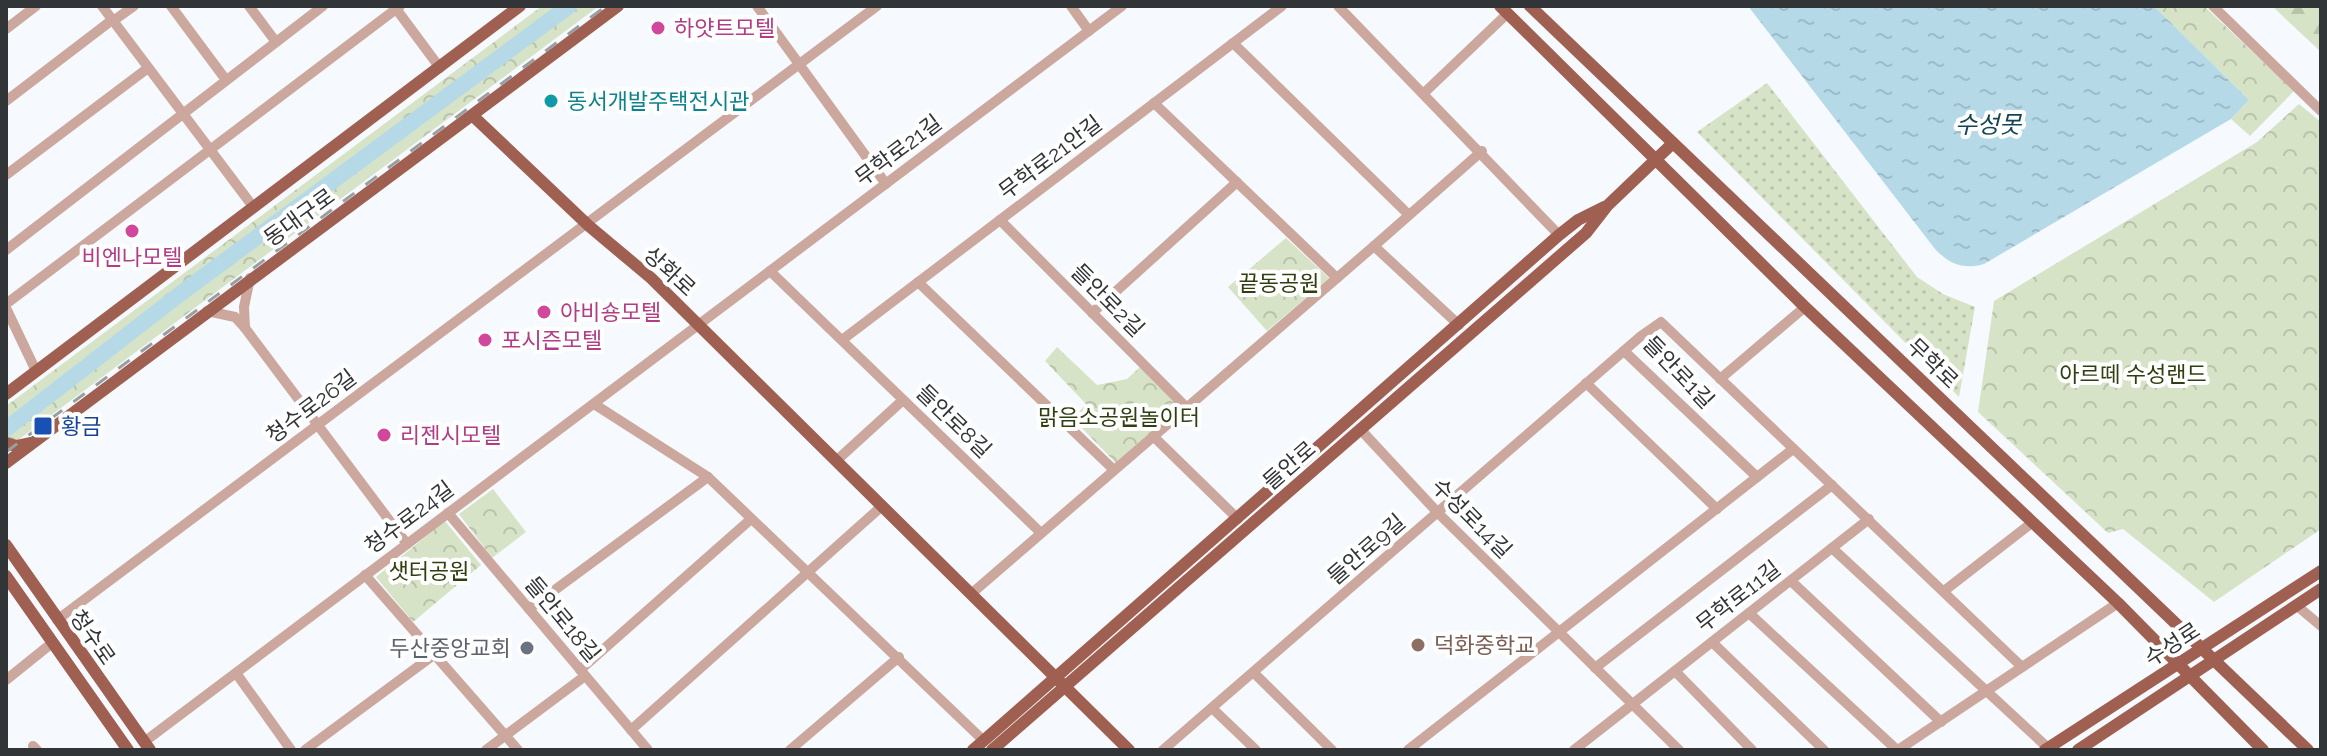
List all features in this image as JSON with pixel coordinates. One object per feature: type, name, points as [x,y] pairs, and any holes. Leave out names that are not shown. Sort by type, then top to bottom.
[{"type":"main road","name":"동대구로","points":[[6,394],[520,6]]},
{"type":"main road","name":"동대구로","points":[[6,466],[34,441],[206,311],[618,6]]},
{"type":"main road","name":"무학로","points":[[1530,6],[2308,750]]},
{"type":"main road","points":[[1504,10],[1805,307],[2118,603],[2263,750]]},
{"type":"main road","name":"상화로","points":[[473,116],[589,226],[651,278],[1129,750]]},
{"type":"main road","name":"들안로","points":[[973,750],[988,745],[1360,429],[1586,233],[1607,206],[1673,143]]},
{"type":"main road","name":"들안로","points":[[1061,682],[1238,519],[1559,235],[1578,220],[1607,206]]},
{"type":"main road","points":[[6,443],[16,446],[34,441]]},
{"type":"main road","name":"청수로","points":[[6,545],[147,746]]},
{"type":"main road","name":"수성로","points":[[2046,749],[2321,571]]},
{"type":"main road","name":"청수로","points":[[6,576],[128,750]]},
{"type":"main road","name":"수성로","points":[[2078,750],[2321,589]]},
{"type":"street","points":[[6,29],[36,6]]},
{"type":"street","points":[[102,6],[254,208]]},
{"type":"street","points":[[6,101],[134,6]]},
{"type":"street","points":[[171,6],[226,80]]},
{"type":"street","points":[[249,6],[276,42]]},
{"type":"street","points":[[6,250],[323,6]]},
{"type":"street","points":[[757,6],[886,184]]},
{"type":"street","name":"청수로26길","points":[[57,620],[589,226],[877,6]]},
{"type":"street","points":[[1071,6],[1089,31]]},
{"type":"street","name":"무학로21길","points":[[698,325],[1122,6]]},
{"type":"street","name":"무학로21안길","points":[[842,340],[1282,6]]},
{"type":"street","points":[[1338,6],[1482,151],[1559,235]]},
{"type":"street","points":[[2213,6],[2321,111]]},
{"type":"street","points":[[36,371],[6,306],[208,148],[397,7],[440,68]]},
{"type":"street","points":[[1424,93],[1504,10]]},
{"type":"street","points":[[1233,43],[1409,215]]},
{"type":"street","points":[[6,175],[148,68]]},
{"type":"street","points":[[1154,103],[1337,278]]},
{"type":"street","points":[[971,594],[1482,151]]},
{"type":"street","points":[[1092,313],[1237,182]]},
{"type":"street","name":"들안로2길","points":[[1000,220],[1187,408]]},
{"type":"street","points":[[1374,246],[1459,325]]},
{"type":"street","name":"들안로8길","points":[[770,271],[1041,533]]},
{"type":"street","points":[[245,328],[244,307],[250,278]]},
{"type":"street","points":[[918,282],[1114,470]]},
{"type":"street","points":[[1805,307],[1720,379],[2021,666]]},
{"type":"street","points":[[206,311],[235,317],[245,328],[407,544]]},
{"type":"street","name":"들안로1길","points":[[1720,379],[1661,322],[1624,351],[1757,477]]},
{"type":"street","name":"청수로24길","points":[[147,746],[236,673],[698,325]]},
{"type":"street","name":"들안로9길","points":[[1213,709],[1624,351]]},
{"type":"street","points":[[1586,383],[1717,509]]},
{"type":"street","points":[[836,461],[903,400]]},
{"type":"street","points":[[594,404],[708,477],[988,745]]},
{"type":"street","name":"수성로14길","points":[[1360,429],[1438,513],[1679,750]]},
{"type":"street","points":[[1153,436],[1238,519]]},
{"type":"street","points":[[1408,750],[1793,449]]},
{"type":"street","points":[[529,609],[708,477]]},
{"type":"street","name":"무학로11길","points":[[1595,668],[1832,485]]},
{"type":"street","points":[[631,730],[882,506]]},
{"type":"street","name":"들안로18길","points":[[448,513],[648,750]]},
{"type":"street","points":[[486,750],[583,673],[751,519]]},
{"type":"street","name":"무학로11길","points":[[1632,705],[1869,519]]},
{"type":"street","points":[[1944,591],[2033,522]]},
{"type":"street","points":[[1832,548],[2046,749]]},
{"type":"street","points":[[365,575],[518,750]]},
{"type":"street","points":[[1791,581],[1941,722]]},
{"type":"street","points":[[1749,613],[1897,750],[2118,603]]},
{"type":"street","points":[[2296,605],[2321,626]]},
{"type":"street","points":[[1712,642],[1824,750]]},
{"type":"street","points":[[6,680],[52,643]]},
{"type":"street","points":[[305,750],[435,654]]},
{"type":"street","points":[[790,750],[899,657]]},
{"type":"street","points":[[1675,671],[1752,750]]},
{"type":"street","points":[[236,673],[291,750]]},
{"type":"street","points":[[1254,673],[1332,750]]},
{"type":"street","points":[[1574,750],[1632,705]]},
{"type":"street","points":[[1163,750],[1213,709],[1256,750]]},
{"type":"green space","points":[[542,6],[599,6],[6,449],[6,406]]},
{"type":"green space","points":[[2154,6],[2204,6],[2294,91],[2250,136],[2231,119],[2249,100]]},
{"type":"green space","points":[[2272,6],[2321,6],[2321,52]]},
{"type":"green space","points":[[1767,83],[1917,277],[1943,294],[1975,307],[1959,397],[1697,132]]},
{"type":"green space","name":"아르떼 수성랜드","points":[[2299,104],[2321,122],[2321,529],[2214,602],[2123,529],[2108,533],[1978,412],[1994,301],[2257,142]]},
{"type":"green space","name":"끝동공원","points":[[1286,238],[1329,278],[1267,331],[1228,287]]},
{"type":"green space","name":"맑음소공원놀이터","points":[[1057,347],[1097,385],[1127,379],[1140,367],[1182,407],[1116,463],[1073,419],[1086,404],[1045,361]]},
{"type":"green space","points":[[493,489],[526,532],[492,558],[459,514]]},
{"type":"green space","name":"샛터공원","points":[[445,521],[481,565],[413,622],[376,577]]},
{"type":"water","name":"수성못","points":[[1748,6],[2154,6],[2249,100],[2231,119],[1984,264],[1963,266],[1946,259],[1935,249]]},
{"type":"waterway","points":[[6,429],[180,294],[569,6]]},
{"type":"railway","points":[[6,452],[606,6]]},
{"type":"place","name":"하얏트모텔","points":[[658,28]]},
{"type":"place","name":"동서개발주택전시관","points":[[551,101]]},
{"type":"place","name":"비엔나모텔","points":[[132,231]]},
{"type":"place","name":"아비숑모텔","points":[[544,312]]},
{"type":"place","name":"포시즌모텔","points":[[485,340]]},
{"type":"place","name":"황금","points":[[43,426]]},
{"type":"place","name":"리젠시모텔","points":[[384,435]]},
{"type":"place","name":"덕화중학교","points":[[1418,645]]},
{"type":"place","name":"두산중앙교회","points":[[527,648]]}]
